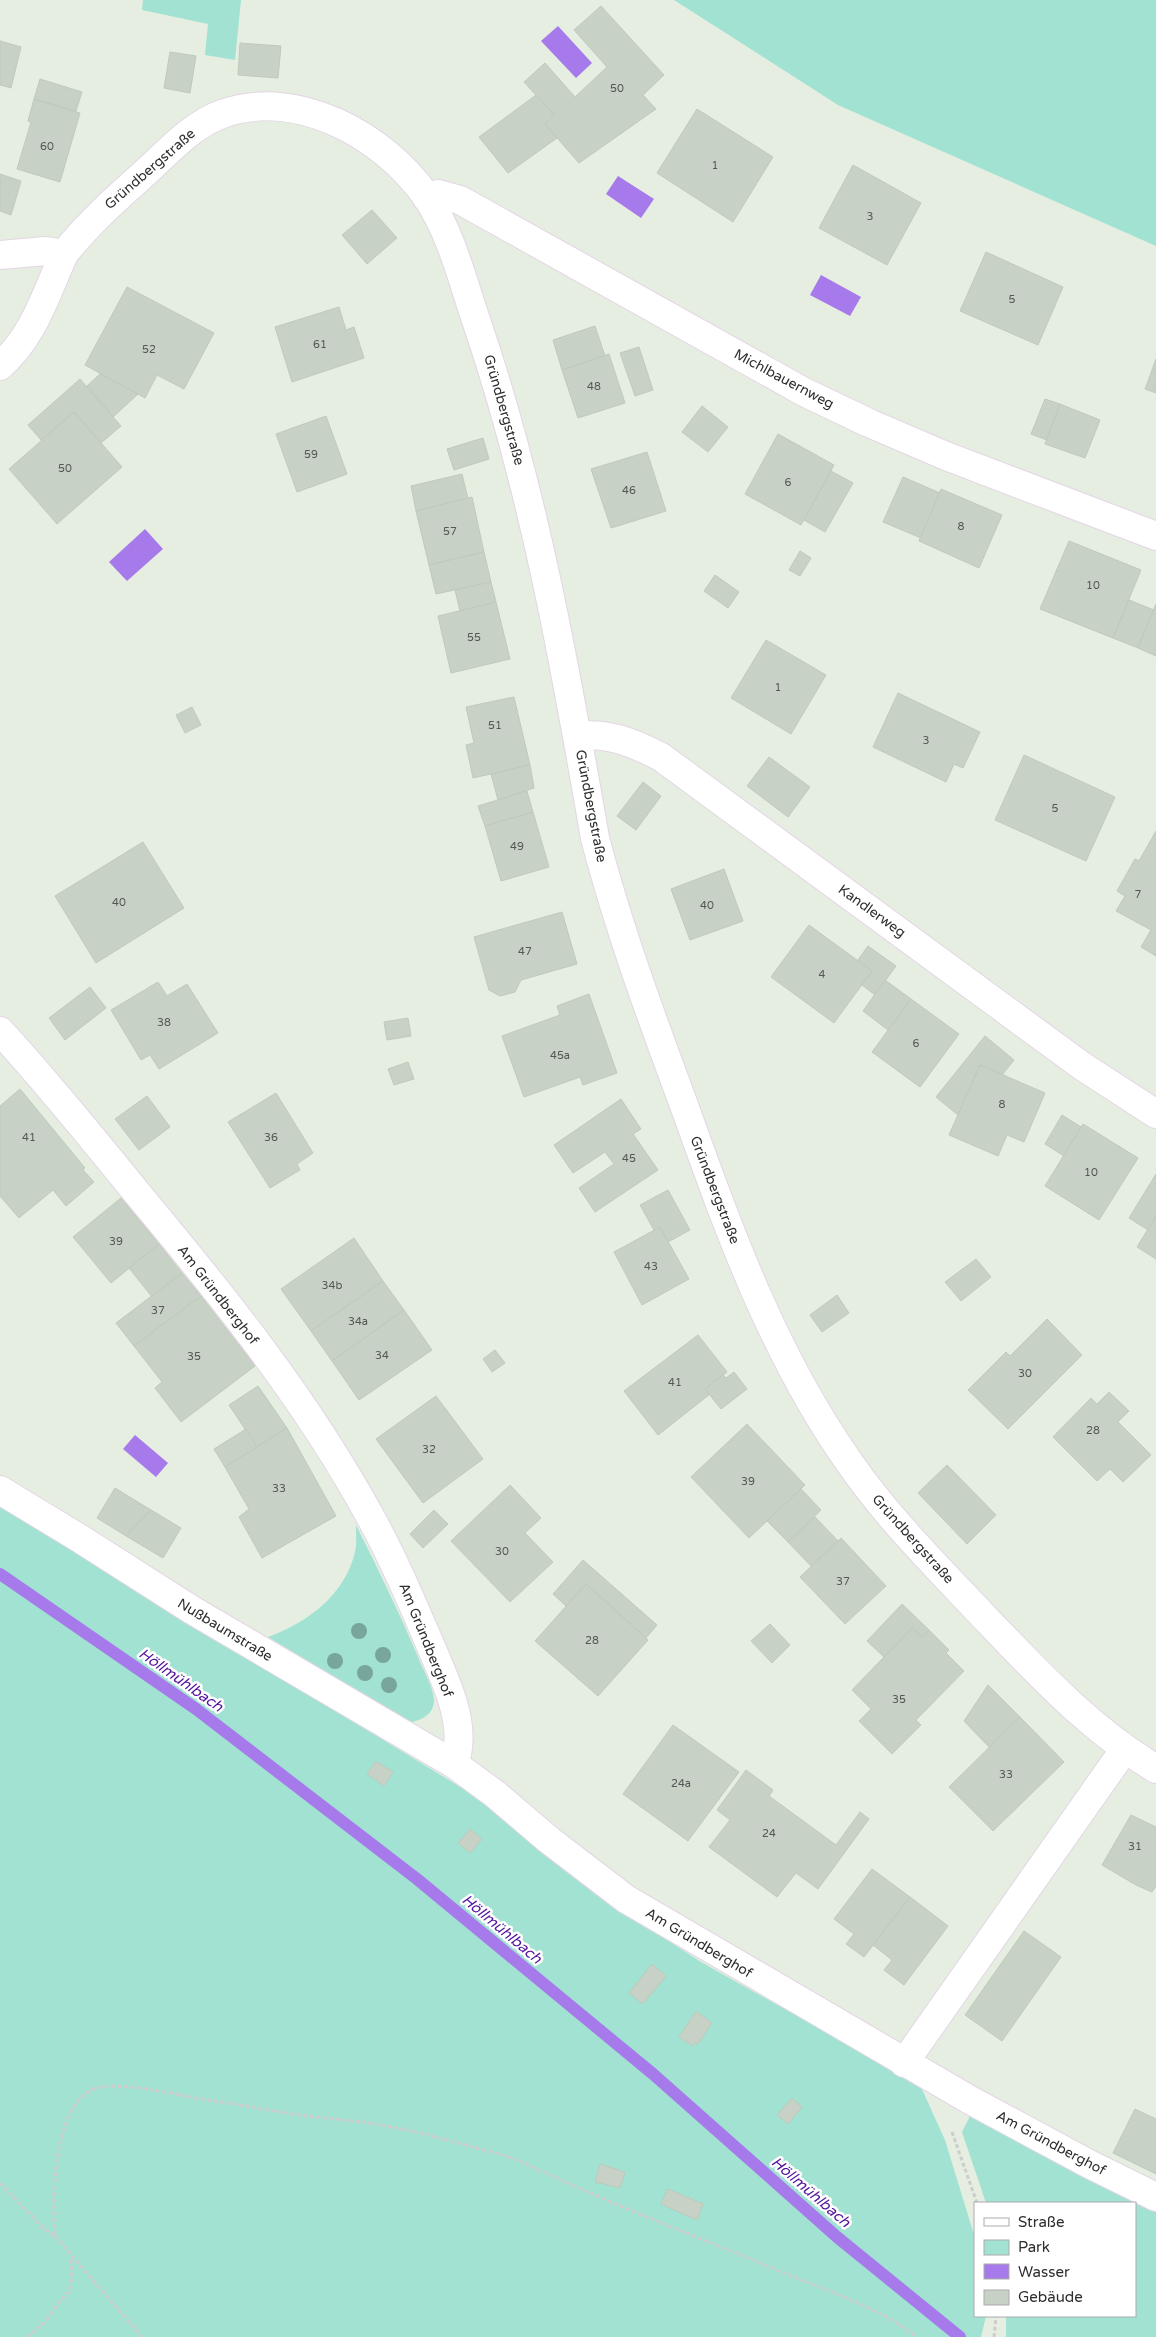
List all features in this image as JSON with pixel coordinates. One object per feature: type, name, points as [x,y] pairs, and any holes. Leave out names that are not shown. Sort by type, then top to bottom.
[{"type":"street","name":"Gründbergstraße","points":[[64,254],[95,218],[184,137],[212,118],[243,108],[297,109],[343,125],[379,149],[427,198],[448,238],[514,442],[546,572],[597,845],[640,986],[725,1220],[789,1366],[842,1453],[876,1499],[924,1552],[1037,1672],[1082,1716],[1124,1750],[1156,1769]]},
{"type":"street","name":"Michlbauernweg","points":[[427,198],[438,194],[460,200],[804,392],[869,423],[946,456],[1156,536]]},
{"type":"street","points":[[0,254],[46,251],[64,254],[33,325],[15,352],[0,366]]},
{"type":"street","name":"Kandlerweg","points":[[577,736],[592,734],[608,736],[634,744],[661,757],[1082,1066],[1156,1114]]},
{"type":"street","name":"Am Gründberghof","points":[[0,1031],[49,1086],[182,1248],[246,1330],[306,1413],[344,1471],[392,1560],[450,1696],[458,1737],[457,1756],[454,1764],[495,1794],[549,1840],[626,1899],[904,2063],[1089,2164],[1156,2197]]},
{"type":"street","name":"Nußbaumstraße","points":[[0,1490],[192,1610],[454,1764]]},
{"type":"street","points":[[904,2063],[1124,1750]]},
{"type":"path","points":[[55,2236],[54,2178],[65,2128],[76,2106],[94,2089],[132,2088],[158,2091],[292,2114],[385,2126],[507,2156],[652,2220],[720,2245],[866,2306],[918,2337]]},
{"type":"path","points":[[957,2092],[951,2106],[953,2133],[977,2202]]},
{"type":"path","points":[[0,2183],[44,2229],[55,2236],[142,2337]]},
{"type":"path","points":[[27,2337],[45,2322],[69,2292],[72,2278],[71,2256]]},
{"type":"path","points":[[994,2337],[996,2317]]},
{"type":"green space","points":[[143,0],[241,0],[235,60],[205,55],[208,24],[142,10]]},
{"type":"green space","points":[[674,0],[1156,0],[1156,246],[838,105]]},
{"type":"green space","points":[[0,1506],[462,1788],[523,1833],[598,1895],[701,1962],[920,2085],[945,2140],[974,2235],[974,2317],[986,2317],[981,2337],[0,2337]]},
{"type":"green space","points":[[356,1525],[396,1607],[432,1689],[434,1705],[432,1709],[427,1715],[416,1721],[412,1722],[393,1712],[268,1637],[297,1624],[333,1594],[343,1581],[356,1549]]},
{"type":"green space","points":[[970,2116],[1085,2176],[1156,2210],[1156,2337],[1006,2337],[1006,2317],[1136,2317],[1136,2202],[986,2202],[962,2132]]},
{"type":"water","points":[[558,26],[592,63],[576,78],[541,41]]},
{"type":"water","points":[[618,176],[654,199],[641,218],[606,194]]},
{"type":"water","points":[[821,275],[861,297],[850,316],[810,295]]},
{"type":"water","points":[[145,529],[163,549],[127,581],[109,562]]},
{"type":"water","points":[[135,1435],[168,1463],[156,1477],[123,1449]]},
{"type":"building","points":[[601,6],[664,75],[643,95],[656,109],[579,163],[545,124],[554,115],[524,82],[545,63],[575,97],[607,67],[574,30]]},
{"type":"building","points":[[0,41],[21,47],[11,88],[0,85]]},
{"type":"building","points":[[240,43],[281,46],[278,78],[238,75]]},
{"type":"building","points":[[170,52],[196,56],[190,93],[164,88]]},
{"type":"building","points":[[40,79],[82,92],[76,111],[34,99]]},
{"type":"building","points":[[536,95],[554,115],[545,124],[557,138],[508,173],[479,137]]},
{"type":"building","points":[[34,99],[80,113],[60,182],[17,169],[31,122],[28,121]]},
{"type":"building","points":[[697,109],[773,157],[733,222],[657,173]]},
{"type":"building","points":[[853,165],[921,203],[887,265],[819,228]]},
{"type":"building","points":[[0,174],[21,181],[11,215],[0,211]]},
{"type":"building","points":[[372,210],[397,238],[367,264],[342,235]]},
{"type":"building","points":[[986,252],[1063,287],[1038,345],[960,311]]},
{"type":"building","points":[[127,287],[214,333],[184,389],[157,375],[145,398],[85,365]]},
{"type":"building","points":[[339,307],[346,330],[354,327],[364,358],[292,382],[275,327]]},
{"type":"building","points":[[595,326],[605,356],[562,370],[553,340]]},
{"type":"building","points":[[639,347],[653,390],[635,396],[620,353]]},
{"type":"building","points":[[609,354],[625,403],[578,418],[562,370]]},
{"type":"building","points":[[1156,359],[1156,393],[1145,389]]},
{"type":"building","points":[[100,374],[138,394],[113,417],[87,386]]},
{"type":"building","points":[[80,379],[121,426],[101,443],[74,412],[41,440],[28,425]]},
{"type":"building","points":[[1045,399],[1060,404],[1047,440],[1031,434]]},
{"type":"building","points":[[1060,404],[1100,420],[1085,458],[1045,444]]},
{"type":"building","points":[[702,406],[728,427],[708,452],[682,432]]},
{"type":"building","points":[[74,412],[122,467],[57,524],[9,469]]},
{"type":"building","points":[[326,416],[347,474],[297,492],[276,434]]},
{"type":"building","points":[[778,434],[834,465],[801,525],[745,494]]},
{"type":"building","points":[[483,438],[489,459],[454,470],[447,449]]},
{"type":"building","points":[[647,452],[666,511],[611,528],[591,469]]},
{"type":"building","points":[[831,471],[853,483],[825,532],[804,520]]},
{"type":"building","points":[[462,474],[468,499],[416,511],[411,486]]},
{"type":"building","points":[[903,477],[940,493],[921,538],[883,522]]},
{"type":"building","points":[[941,489],[1002,515],[979,568],[919,541]]},
{"type":"building","points":[[472,497],[484,552],[429,565],[416,511]]},
{"type":"building","points":[[1069,541],[1141,570],[1113,638],[1040,609]]},
{"type":"building","points":[[800,551],[811,558],[800,576],[789,570]]},
{"type":"building","points":[[484,552],[491,582],[436,594],[429,565]]},
{"type":"building","points":[[715,575],[739,592],[728,608],[704,591]]},
{"type":"building","points":[[491,582],[496,602],[460,611],[455,590]]},
{"type":"building","points":[[1129,600],[1154,610],[1138,648],[1113,638]]},
{"type":"building","points":[[496,602],[510,659],[451,673],[438,616]]},
{"type":"building","points":[[1156,604],[1156,656],[1138,648]]},
{"type":"building","points":[[766,640],[826,675],[791,734],[731,698]]},
{"type":"building","points":[[898,693],[980,732],[963,768],[954,764],[946,782],[873,747]]},
{"type":"building","points":[[514,697],[530,765],[473,778],[466,745],[474,743],[466,707]]},
{"type":"building","points":[[192,707],[201,725],[185,733],[176,715]]},
{"type":"building","points":[[1024,755],[1115,797],[1086,861],[995,820]]},
{"type":"building","points":[[769,757],[810,787],[788,817],[747,786]]},
{"type":"building","points":[[530,765],[534,788],[498,800],[491,774]]},
{"type":"building","points":[[643,782],[661,796],[636,830],[617,816]]},
{"type":"building","points":[[527,791],[533,812],[485,826],[478,806]]},
{"type":"building","points":[[533,812],[549,867],[501,881],[485,826]]},
{"type":"building","points":[[1156,831],[1156,956],[1141,947],[1151,930],[1116,911],[1125,896],[1117,891],[1135,859],[1139,861]]},
{"type":"building","points":[[143,842],[184,908],[96,963],[55,896]]},
{"type":"building","points":[[724,869],[743,921],[690,940],[671,889]]},
{"type":"building","points":[[562,912],[577,964],[521,980],[515,992],[500,996],[489,990],[474,937]]},
{"type":"building","points":[[809,925],[872,971],[834,1023],[771,977]]},
{"type":"building","points":[[868,946],[896,966],[875,995],[862,985],[872,971],[858,960]]},
{"type":"building","points":[[885,980],[911,999],[888,1030],[863,1011]]},
{"type":"building","points":[[158,982],[167,996],[187,984],[218,1033],[159,1069],[150,1055],[141,1060],[111,1010]]},
{"type":"building","points":[[90,987],[106,1008],[65,1040],[49,1018]]},
{"type":"building","points":[[589,994],[617,1073],[583,1085],[580,1077],[524,1097],[502,1036],[560,1015],[557,1006]]},
{"type":"building","points":[[911,999],[959,1034],[920,1087],[872,1052]]},
{"type":"building","points":[[408,1018],[411,1036],[387,1040],[384,1022]]},
{"type":"building","points":[[985,1036],[1014,1060],[1002,1075],[980,1065],[958,1115],[936,1097]]},
{"type":"building","points":[[408,1062],[414,1079],[394,1085],[388,1069]]},
{"type":"building","points":[[980,1065],[1045,1093],[1024,1142],[1007,1135],[998,1156],[949,1135]]},
{"type":"building","points":[[20,1089],[85,1168],[83,1170],[94,1182],[66,1206],[53,1190],[19,1218],[0,1196],[0,1106]]},
{"type":"building","points":[[276,1093],[313,1153],[297,1164],[300,1170],[270,1188],[228,1122]]},
{"type":"building","points":[[147,1096],[170,1127],[139,1150],[115,1119]]},
{"type":"building","points":[[621,1099],[641,1129],[633,1134],[658,1170],[595,1212],[579,1188],[614,1164],[605,1152],[573,1173],[554,1145]]},
{"type":"building","points":[[1062,1115],[1081,1127],[1064,1156],[1045,1144]]},
{"type":"building","points":[[1083,1124],[1138,1158],[1099,1220],[1045,1186]]},
{"type":"building","points":[[1156,1174],[1156,1216],[1148,1230],[1129,1218]]},
{"type":"building","points":[[668,1190],[690,1230],[668,1242],[660,1227],[654,1230],[640,1205]]},
{"type":"building","points":[[121,1198],[159,1244],[111,1283],[73,1237]]},
{"type":"building","points":[[1156,1216],[1156,1259],[1137,1247]]},
{"type":"building","points":[[660,1227],[689,1279],[642,1305],[614,1252]]},
{"type":"building","points":[[354,1238],[383,1281],[311,1331],[281,1289]]},
{"type":"building","points":[[159,1244],[182,1273],[152,1297],[129,1268]]},
{"type":"building","points":[[976,1259],[991,1277],[961,1301],[945,1282]]},
{"type":"building","points":[[182,1273],[201,1296],[134,1346],[116,1323]]},
{"type":"building","points":[[383,1281],[404,1310],[332,1361],[311,1331]]},
{"type":"building","points":[[837,1295],[849,1313],[822,1332],[810,1315]]},
{"type":"building","points":[[201,1296],[255,1366],[181,1422],[155,1388],[162,1382],[134,1346]]},
{"type":"building","points":[[404,1310],[432,1350],[359,1400],[332,1361]]},
{"type":"building","points":[[1047,1319],[1082,1355],[1008,1429],[968,1390],[1006,1352],[1010,1356]]},
{"type":"building","points":[[698,1335],[727,1372],[705,1389],[710,1394],[658,1435],[624,1391]]},
{"type":"building","points":[[495,1350],[505,1363],[492,1372],[483,1359]]},
{"type":"building","points":[[734,1372],[747,1389],[721,1409],[705,1389],[723,1375],[726,1378]]},
{"type":"building","points":[[258,1386],[287,1428],[257,1447],[229,1405]]},
{"type":"building","points":[[1109,1392],[1129,1411],[1118,1422],[1151,1455],[1123,1482],[1110,1469],[1097,1481],[1053,1437],[1091,1398],[1097,1404]]},
{"type":"building","points":[[436,1396],[483,1459],[423,1503],[376,1439]]},
{"type":"building","points":[[747,1424],[805,1485],[749,1538],[691,1477]]},
{"type":"building","points":[[287,1428],[336,1516],[262,1558],[239,1517],[249,1509],[225,1467]]},
{"type":"building","points":[[246,1429],[257,1447],[225,1467],[214,1449]]},
{"type":"building","points":[[947,1465],[996,1515],[967,1544],[918,1493]]},
{"type":"building","points":[[510,1485],[541,1518],[525,1533],[553,1562],[510,1602],[451,1541]]},
{"type":"building","points":[[115,1488],[151,1510],[126,1536],[97,1518]]},
{"type":"building","points":[[801,1489],[821,1510],[788,1542],[767,1521]]},
{"type":"building","points":[[151,1510],[181,1528],[163,1558],[126,1536]]},
{"type":"building","points":[[434,1510],[448,1524],[423,1548],[410,1534]]},
{"type":"building","points":[[815,1517],[838,1541],[811,1566],[788,1542]]},
{"type":"building","points":[[841,1538],[886,1586],[845,1624],[800,1577]]},
{"type":"building","points":[[583,1560],[657,1625],[646,1638],[586,1584],[566,1606],[553,1594]]},
{"type":"building","points":[[586,1584],[648,1640],[598,1696],[535,1641]]},
{"type":"building","points":[[902,1604],[929,1630],[922,1637],[912,1628],[884,1657],[867,1641]]},
{"type":"building","points":[[770,1624],[790,1645],[772,1663],[751,1641]]},
{"type":"building","points":[[912,1628],[922,1637],[929,1630],[949,1650],[946,1653],[964,1671],[916,1720],[921,1725],[892,1754],[859,1721],[871,1709],[852,1690]]},
{"type":"building","points":[[988,1685],[1020,1717],[989,1747],[964,1721]]},
{"type":"building","points":[[1020,1717],[1064,1762],[993,1831],[949,1787]]},
{"type":"building","points":[[673,1725],[739,1772],[688,1841],[623,1794]]},
{"type":"building","points":[[376,1761],[393,1772],[384,1786],[367,1774]]},
{"type":"building","points":[[746,1770],[773,1790],[769,1796],[836,1845],[860,1812],[869,1819],[818,1889],[796,1873],[777,1897],[709,1847],[730,1820],[717,1810]]},
{"type":"building","points":[[1131,1815],[1156,1827],[1156,1886],[1152,1892],[1102,1865]]},
{"type":"building","points":[[470,1829],[482,1839],[470,1853],[458,1843]]},
{"type":"building","points":[[872,1869],[910,1897],[864,1957],[846,1944],[854,1934],[834,1919]]},
{"type":"building","points":[[910,1897],[948,1926],[904,1985],[884,1970],[892,1960],[873,1945]]},
{"type":"building","points":[[1024,1931],[1061,1957],[1002,2041],[965,2015]]},
{"type":"building","points":[[652,1964],[666,1976],[643,2004],[629,1993]]},
{"type":"building","points":[[696,2011],[712,2023],[698,2044],[695,2042],[693,2046],[679,2037]]},
{"type":"building","points":[[792,2098],[802,2107],[788,2124],[777,2115]]},
{"type":"building","points":[[1135,2109],[1156,2119],[1156,2174],[1113,2153]]},
{"type":"building","points":[[600,2164],[625,2172],[620,2188],[595,2182]]},
{"type":"building","points":[[668,2189],[703,2204],[697,2220],[661,2204]]},
{"type":"waterway","name":"Höllmühlbach","points":[[0,1574],[196,1709],[417,1879],[653,2074],[837,2237],[960,2337]]}]
